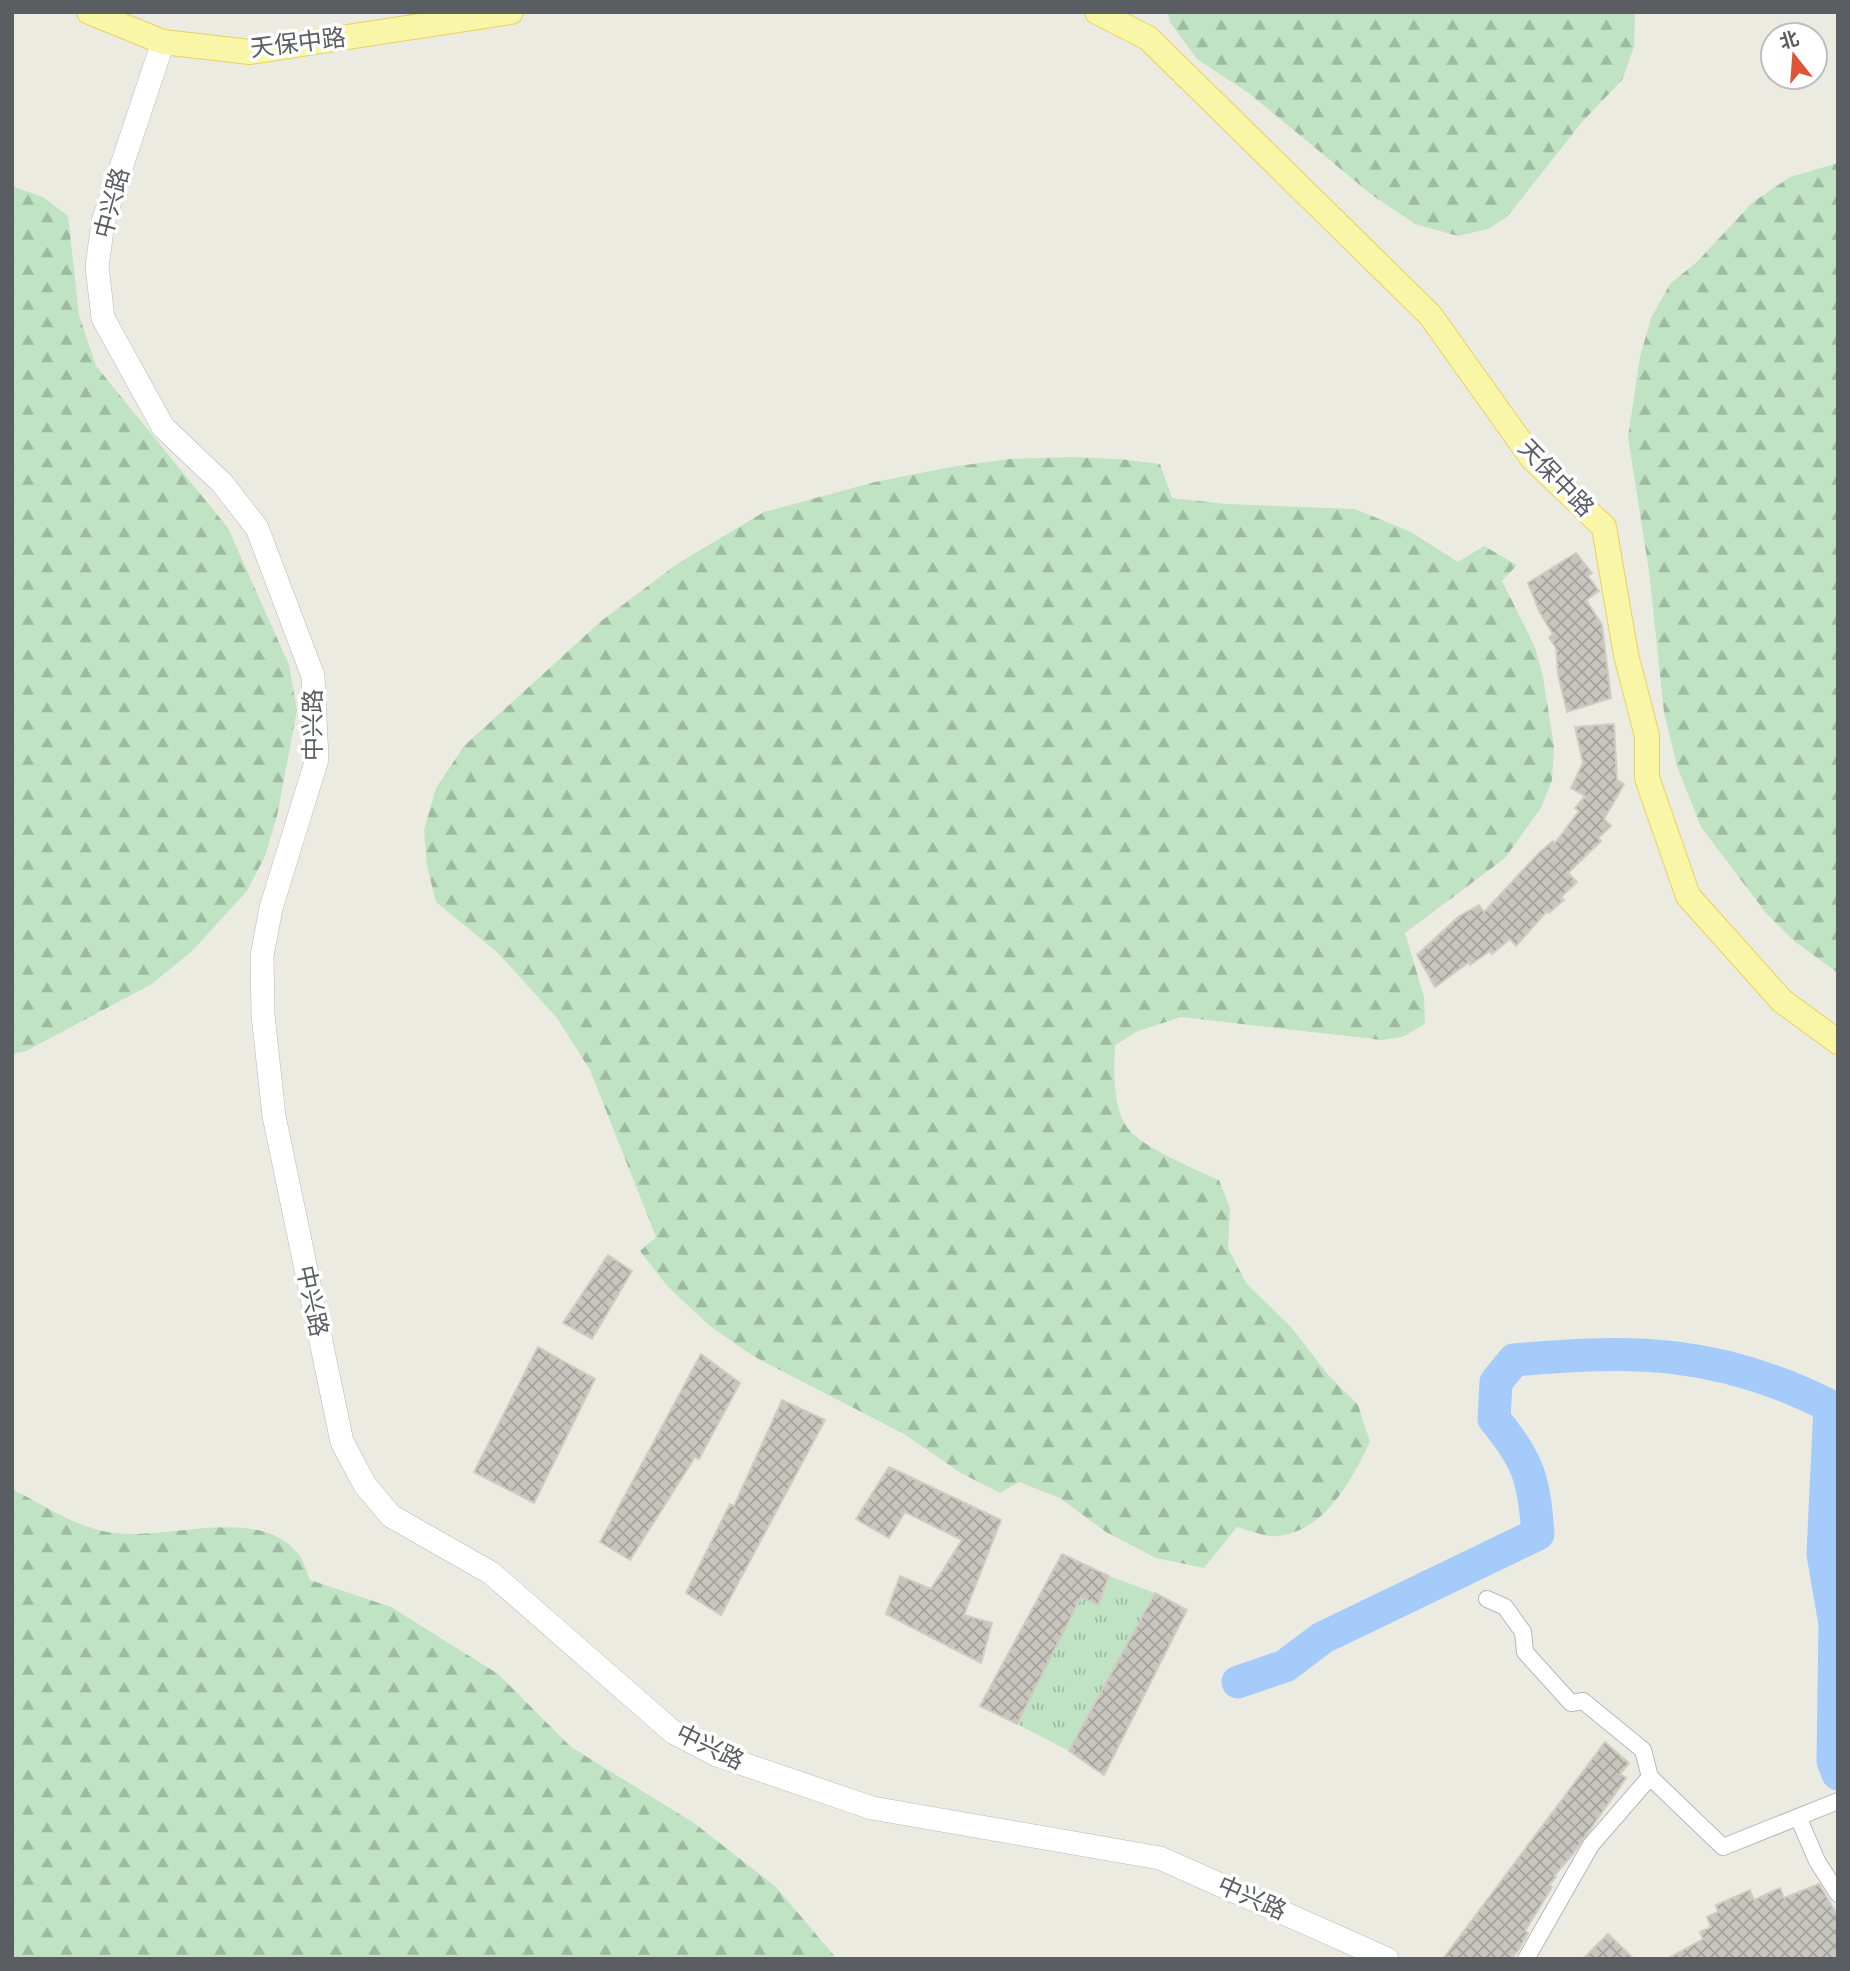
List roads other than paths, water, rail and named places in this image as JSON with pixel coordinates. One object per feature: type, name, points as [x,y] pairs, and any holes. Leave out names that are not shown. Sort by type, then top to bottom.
[{"type":"main road","name":"天保中路","points":[[89,12],[163,42],[250,52],[511,12]]},
{"type":"main road","name":"天保中路","points":[[1097,12],[1148,38],[1430,315],[1532,458],[1604,527],[1626,655],[1647,736],[1647,778],[1688,896],[1782,1001],[1838,1042]]},
{"type":"main road","name":"中兴路","points":[[163,42],[103,222],[97,267],[103,318],[163,427],[222,483],[257,528],[313,676],[317,760],[271,908],[262,956],[263,1015],[274,1116],[339,1429],[342,1441],[365,1485],[391,1516],[491,1573],[673,1732],[717,1755],[872,1808],[1160,1858],[1387,1959]]},
{"type":"street","points":[[1487,1599],[1505,1607],[1523,1632],[1525,1653],[1571,1703],[1583,1702],[1643,1750],[1650,1777],[1723,1847],[1799,1819],[1838,1801]]},
{"type":"street","points":[[1526,1959],[1591,1845],[1650,1777]]},
{"type":"street","points":[[1799,1819],[1817,1861],[1838,1894]]},
{"type":"waterway","points":[[1238,1682],[1285,1666],[1322,1638],[1538,1534],[1528,1472],[1515,1447],[1494,1419],[1496,1382],[1514,1360],[1598,1355],[1675,1358],[1751,1374],[1789,1387],[1830,1406],[1823,1554],[1835,1624],[1833,1761],[1838,1774]]}]
